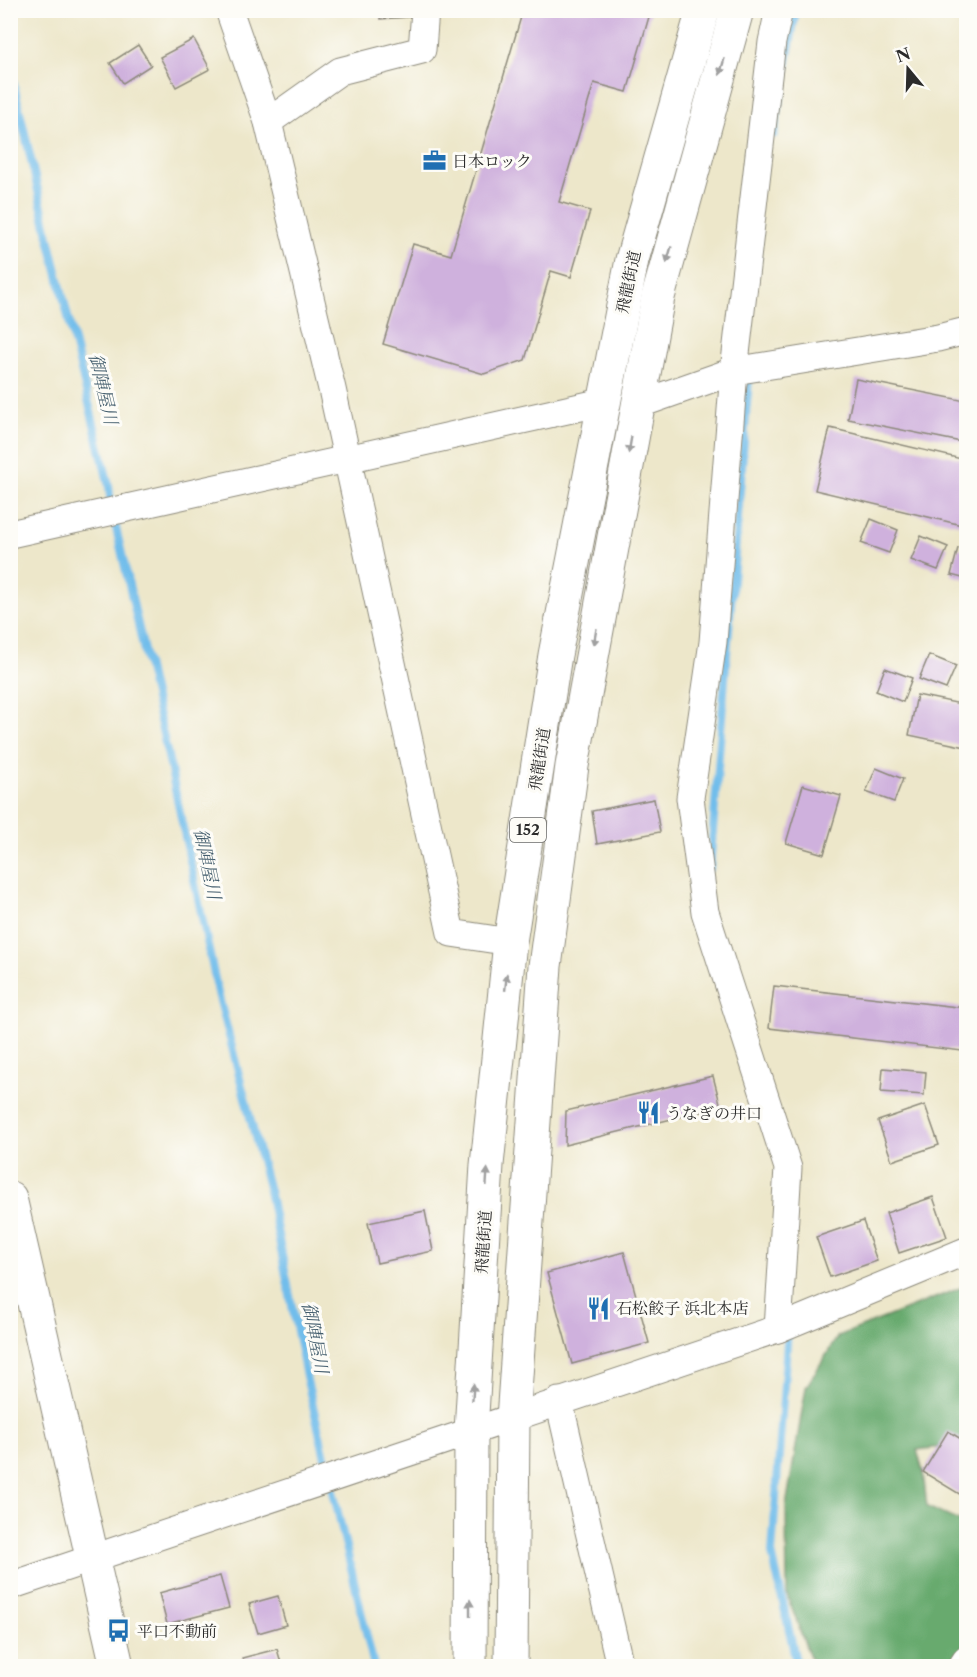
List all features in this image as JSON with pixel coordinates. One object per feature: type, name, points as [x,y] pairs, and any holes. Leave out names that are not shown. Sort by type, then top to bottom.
[{"type":"main road","name":"飛龍街道","points":[[470,1666],[471,1431],[488,1165],[510,942],[555,655],[632,260],[703,10]]},
{"type":"main road","name":"飛龍街道","points":[[511,1666],[513,1419],[545,966],[572,766],[658,297],[737,10]]},
{"type":"main road","points":[[10,1198],[117,1666]]},
{"type":"street","points":[[229,10],[268,122],[332,388],[451,933],[510,942]]},
{"type":"street","points":[[268,122],[340,71],[422,50],[425,10]]},
{"type":"street","points":[[779,10],[771,54],[734,370],[713,642],[690,798],[705,912],[788,1168],[785,1326]]},
{"type":"street","points":[[637,405],[734,370],[939,338],[966,331]]},
{"type":"street","points":[[10,534],[603,402]]},
{"type":"street","points":[[10,1586],[785,1326],[966,1251]]},
{"type":"street","points":[[559,1401],[620,1666]]},
{"type":"street","points":[[962,1666],[966,1660]]},
{"type":"green space","points":[[963,1287],[966,1291],[966,1438],[950,1446],[917,1450],[923,1472],[927,1507],[966,1524],[966,1643],[947,1666],[813,1666],[787,1595],[786,1506],[806,1387],[838,1336]]},
{"type":"building","points":[[380,10],[409,10],[410,17],[380,19]]},
{"type":"building","points":[[523,10],[651,10],[627,92],[594,83],[559,202],[590,211],[571,277],[551,271],[525,360],[484,374],[383,344],[413,244],[451,255]]},
{"type":"building","points":[[194,39],[210,69],[176,87],[160,57]]},
{"type":"building","points":[[138,45],[151,65],[123,83],[110,63]]},
{"type":"building","points":[[856,379],[966,401],[966,443],[848,419]]},
{"type":"building","points":[[830,428],[966,460],[966,526],[815,490]]},
{"type":"building","points":[[871,519],[898,530],[889,553],[861,543]]},
{"type":"building","points":[[921,536],[948,547],[938,570],[911,560]]},
{"type":"building","points":[[958,548],[966,550],[966,579],[951,575]]},
{"type":"building","points":[[929,655],[956,666],[946,689],[919,679]]},
{"type":"building","points":[[885,668],[912,678],[903,702],[876,691]]},
{"type":"building","points":[[917,695],[966,705],[966,747],[909,735]]},
{"type":"building","points":[[876,768],[903,779],[894,802],[866,792]]},
{"type":"building","points":[[803,785],[841,796],[824,854],[786,843]]},
{"type":"building","points":[[654,799],[660,832],[597,844],[592,811]]},
{"type":"building","points":[[774,986],[966,1008],[962,1051],[769,1028]]},
{"type":"building","points":[[883,1068],[926,1072],[924,1095],[881,1092]]},
{"type":"building","points":[[713,1076],[721,1107],[565,1145],[566,1111]]},
{"type":"building","points":[[925,1105],[939,1145],[892,1161],[878,1121]]},
{"type":"building","points":[[933,1197],[947,1237],[899,1253],[886,1213]]},
{"type":"building","points":[[425,1211],[433,1251],[377,1263],[368,1223]]},
{"type":"building","points":[[863,1221],[877,1261],[830,1277],[816,1237]]},
{"type":"building","name":"石松餃子 浜北本店","points":[[624,1252],[649,1343],[572,1364],[547,1273]]},
{"type":"building","points":[[948,1431],[966,1442],[966,1498],[923,1472]]},
{"type":"building","points":[[220,1576],[229,1608],[167,1624],[159,1593]]},
{"type":"building","points":[[278,1596],[286,1625],[258,1633],[249,1604]]},
{"type":"building","points":[[277,1649],[282,1666],[245,1666],[242,1658]]},
{"type":"waterway","points":[[774,134],[796,10]]},
{"type":"waterway","name":"御陣屋川","points":[[10,68],[109,486],[111,506],[168,756],[218,993],[270,1195],[306,1376],[374,1666]]},
{"type":"waterway","points":[[710,868],[749,378]]},
{"type":"waterway","points":[[788,1329],[772,1553],[797,1666]]},
{"type":"place","name":"日本ロック","points":[[434,161]]},
{"type":"place","name":"うなぎの井口","points":[[648,1113]]},
{"type":"place","name":"石松餃子 浜北本店","points":[[598,1308]]},
{"type":"place","name":"平口不動前","points":[[119,1631]]}]
